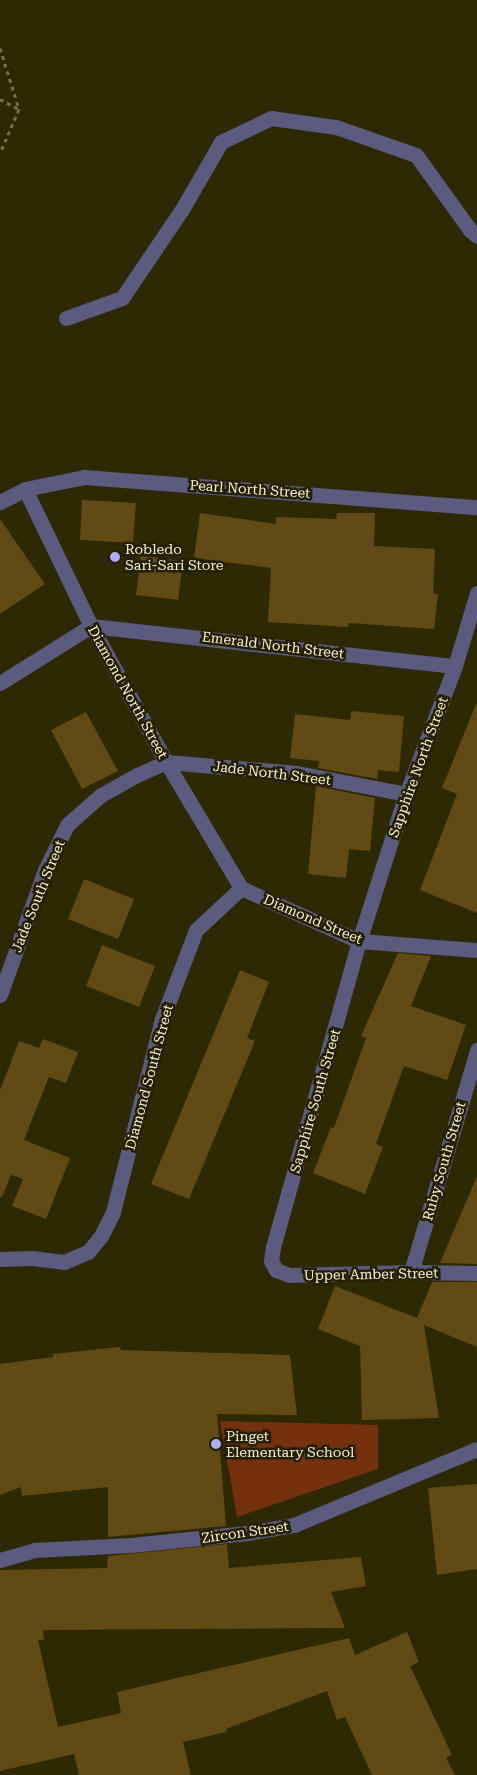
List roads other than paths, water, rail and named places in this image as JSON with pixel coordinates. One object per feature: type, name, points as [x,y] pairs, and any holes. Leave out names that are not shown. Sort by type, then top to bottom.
[{"type":"street","points":[[66,318],[122,298],[181,211],[221,142],[271,118],[336,127],[416,155],[470,230],[477,236]]},
{"type":"street","name":"Pearl North Street","points":[[0,502],[25,489],[84,477],[477,507]]},
{"type":"street","name":"Diamond North Street","points":[[25,489],[91,626],[166,762],[241,888]]},
{"type":"street","name":"Sapphire North Street","points":[[359,941],[406,794],[455,666],[477,593]]},
{"type":"street","points":[[0,682],[91,626]]},
{"type":"street","name":"Emerald North Street","points":[[91,626],[455,666]]},
{"type":"street","name":"Jade North Street","points":[[166,762],[297,773],[406,794]]},
{"type":"street","name":"Jade South Street","points":[[0,995],[45,870],[67,825],[101,795],[166,762]]},
{"type":"street","name":"Diamond Street","points":[[241,888],[359,941],[477,950]]},
{"type":"street","name":"Diamond South Street","points":[[0,1259],[32,1258],[64,1262],[88,1252],[101,1236],[113,1212],[162,1019],[196,930],[241,888]]},
{"type":"street","name":"Sapphire South Street","points":[[271,1261],[273,1247],[359,941]]},
{"type":"street","name":"Ruby South Street","points":[[411,1272],[477,1050]]},
{"type":"street","name":"Upper Amber Street","points":[[271,1261],[276,1270],[289,1275],[411,1272],[477,1273]]},
{"type":"street","name":"Zircon Street","points":[[0,1560],[34,1550],[131,1545],[247,1533],[294,1525],[477,1448]]},
{"type":"place","name":"Robledo Sari-Sari Store","points":[[115,557]]},
{"type":"place","name":"Pinget Elementary School","points":[[216,1444]]}]
